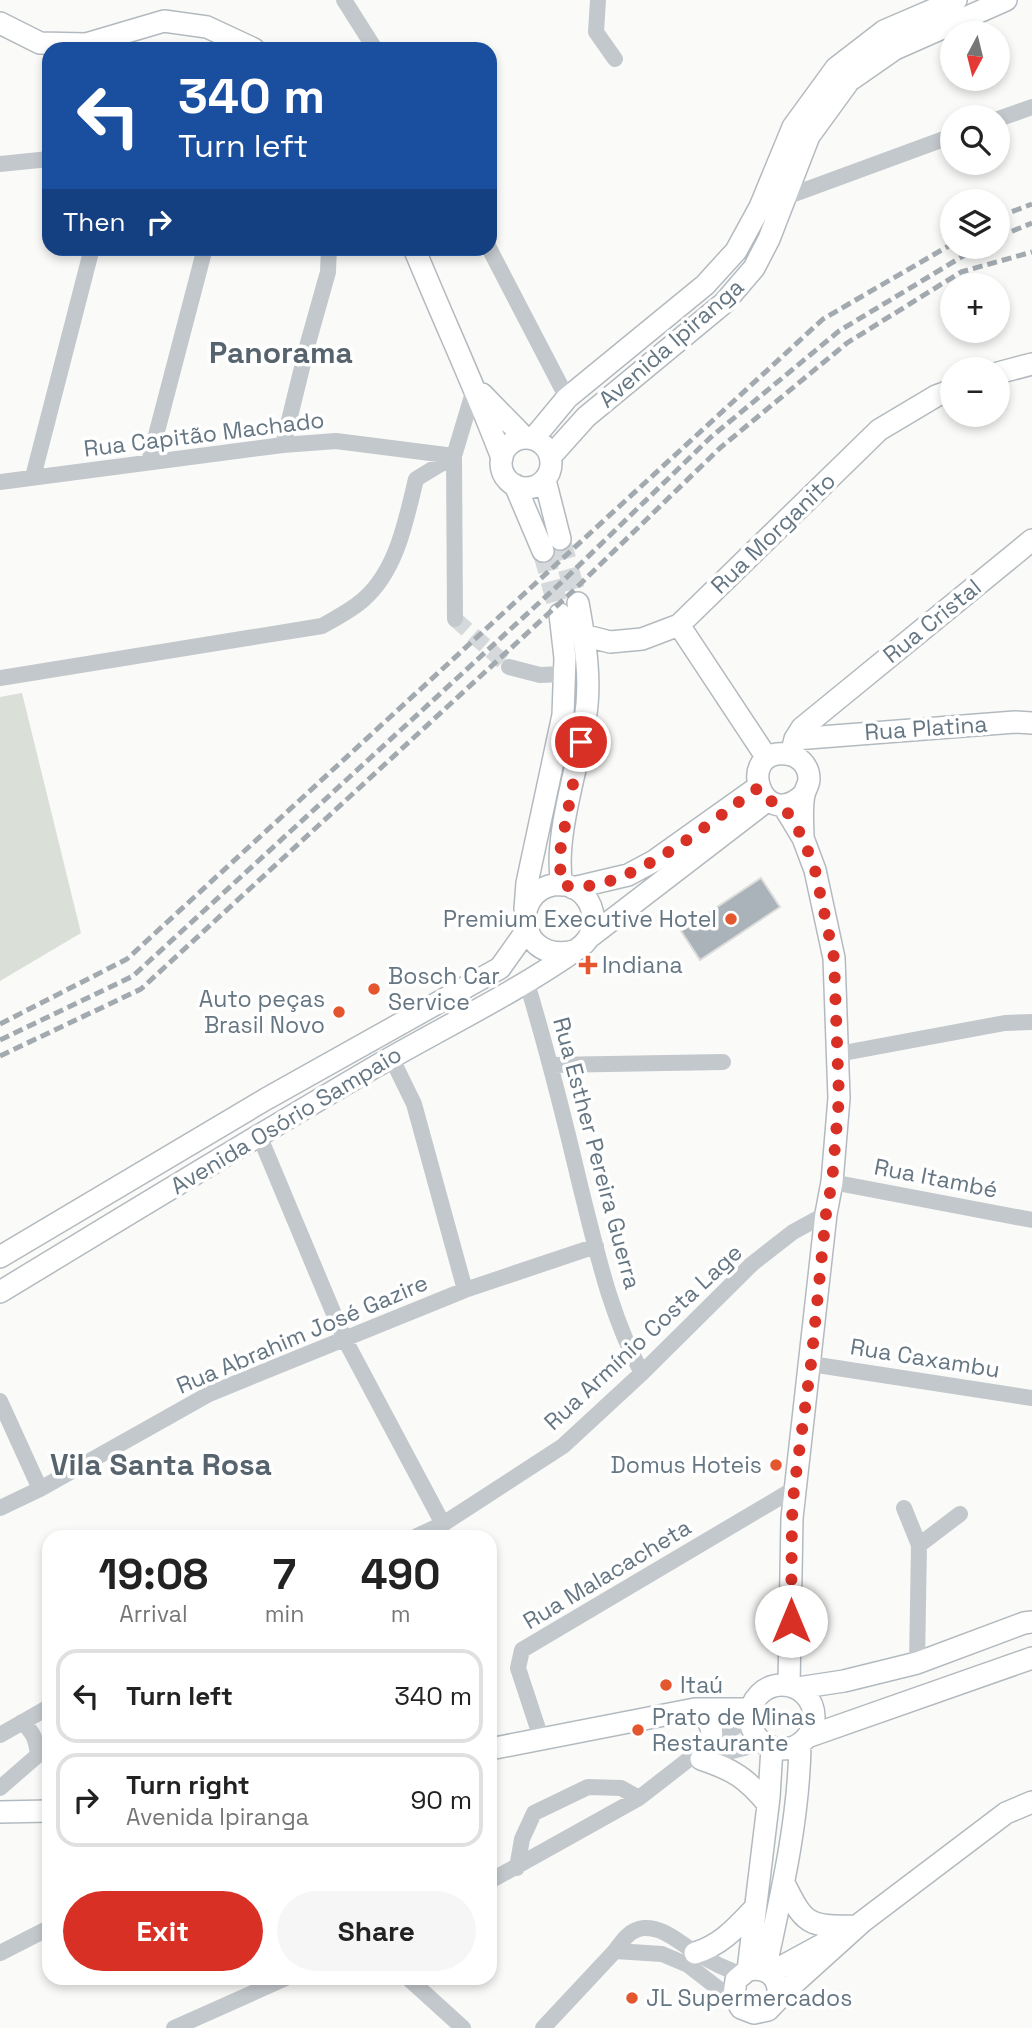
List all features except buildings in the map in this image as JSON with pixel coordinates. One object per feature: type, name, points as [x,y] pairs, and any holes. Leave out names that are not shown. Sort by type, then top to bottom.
[{"type":"street","points":[[344,0],[371,42]]},
{"type":"street","points":[[598,0],[596,32],[615,59]]},
{"type":"street","name":"Avenida Ipiranga","points":[[529,438],[567,398],[705,285],[736,251],[760,207],[793,127],[836,68],[884,32],[956,0]]},
{"type":"street","name":"Avenida Ipiranga","points":[[551,456],[586,417],[724,303],[754,268],[769,239],[809,136],[849,81],[895,49],[1006,0]]},
{"type":"street","points":[[93,42],[164,21],[207,27],[239,42]]},
{"type":"street","points":[[0,23],[42,43]]},
{"type":"street","points":[[1010,115],[1032,107]]},
{"type":"street","points":[[786,197],[940,140]]},
{"type":"street","points":[[0,164],[42,160]]},
{"type":"street","points":[[33,477],[90,256]]},
{"type":"street","points":[[149,462],[203,256]]},
{"type":"street","points":[[283,445],[307,343],[328,272],[329,256]]},
{"type":"street","points":[[417,256],[453,342],[475,386],[502,458],[504,474],[515,485],[552,545],[545,480]]},
{"type":"street","points":[[493,256],[567,398],[571,418],[568,436]]},
{"type":"street","points":[[1010,370],[1032,364]]},
{"type":"street","points":[[475,386],[529,438],[541,442],[551,456],[550,472],[545,480],[531,488],[515,485]]},
{"type":"street","points":[[455,619],[454,456],[475,386]]},
{"type":"street","name":"Rua Morganito","points":[[583,635],[610,642],[642,639],[679,625],[879,430],[940,394]]},
{"type":"street","points":[[502,458],[510,444],[529,438]]},
{"type":"street","name":"Rua Capitão Machado","points":[[0,482],[283,445],[337,441],[454,456]]},
{"type":"street","points":[[0,678],[322,626],[363,600],[384,577],[404,526],[416,479],[454,456]]},
{"type":"street","name":"Rua Cristal","points":[[793,747],[803,728],[1032,540]]},
{"type":"street","points":[[591,936],[594,914],[590,903],[583,894],[568,886],[559,857],[586,719],[589,683],[583,635],[569,608],[564,649],[563,715],[527,883],[526,925],[532,941],[551,953],[574,951],[770,798]]},
{"type":"street","points":[[679,625],[767,758]]},
{"type":"street","points":[[509,667],[540,675],[564,674]]},
{"type":"street","name":"Rua Cristal","points":[[821,736],[833,705]]},
{"type":"street","name":"Rua Platina","points":[[793,747],[821,736],[1032,723]]},
{"type":"street","points":[[803,838],[804,794],[821,736]]},
{"type":"street","points":[[793,1686],[794,1489],[832,1182],[839,1098],[838,1054],[834,958],[815,870],[803,838],[770,798],[758,771],[767,758],[793,747],[808,773]]},
{"type":"street","points":[[526,925],[532,898],[541,890],[551,886],[568,886],[628,875],[770,798],[791,804],[804,794]]},
{"type":"street","name":"Avenida Osório Sampaio","points":[[0,1257],[266,1099],[500,968],[526,925]]},
{"type":"street","name":"Avenida Osório Sampaio","points":[[0,1292],[391,1057],[527,983],[574,951]]},
{"type":"street","name":"Rua Esther Pereira Guerra","points":[[527,983],[551,1065],[596,1247],[626,1345],[642,1373]]},
{"type":"street","points":[[838,1054],[1005,1023],[1032,1022]]},
{"type":"street","points":[[391,1057],[414,1104],[465,1290]]},
{"type":"street","points":[[551,1065],[723,1062]]},
{"type":"street","points":[[266,1099],[256,1118],[259,1135],[344,1338],[443,1524]]},
{"type":"street","name":"Rua Itambé","points":[[832,1182],[1032,1220]]},
{"type":"street","name":"Rua Armínio Costa Lage","points":[[430,1530],[563,1446],[642,1373],[752,1264],[793,1232],[826,1214]]},
{"type":"street","name":"Rua Abrahim José Gazire","points":[[0,1508],[40,1489],[209,1394],[465,1290],[596,1247]]},
{"type":"street","name":"Rua Caxambu","points":[[811,1364],[1032,1398]]},
{"type":"street","points":[[0,1401],[40,1489]]},
{"type":"street","name":"Rua Malacacheta","points":[[541,1738],[518,1668],[522,1650],[794,1489]]},
{"type":"street","points":[[904,1508],[919,1545],[917,1663]]},
{"type":"street","points":[[919,1545],[960,1514]]},
{"type":"street","points":[[497,1878],[639,1798],[699,1755],[750,1713],[761,1692],[779,1684],[793,1686],[844,1681],[917,1663],[1029,1621]]},
{"type":"street","points":[[750,1713],[756,1736],[768,1745],[781,1749],[1032,1658]]},
{"type":"street","points":[[756,1972],[784,1883],[804,1741],[813,1727],[815,1716],[807,1695],[793,1686]]},
{"type":"street","points":[[497,1747],[695,1709],[750,1713]]},
{"type":"street","points":[[695,1709],[711,1724],[699,1755]]},
{"type":"street","points":[[0,1735],[42,1711]]},
{"type":"street","points":[[22,1722],[33,1731],[38,1755]]},
{"type":"street","points":[[699,1755],[768,1745]]},
{"type":"street","points":[[756,1972],[754,1909],[768,1804],[768,1745]]},
{"type":"street","points":[[42,1750],[0,1788],[6,1812],[42,1811]]},
{"type":"street","points":[[699,1755],[748,1780],[768,1804]]},
{"type":"street","points":[[517,1868],[522,1839],[534,1812],[588,1787],[621,1788],[639,1798]]},
{"type":"street","points":[[615,1951],[662,1954],[670,1957],[688,1965],[738,2013],[769,2012],[858,1924],[1006,1813],[1032,1802]]},
{"type":"street","points":[[784,1883],[799,1913],[814,1923],[858,1924]]},
{"type":"street","points":[[695,1953],[710,1948],[731,1934],[754,1909]]},
{"type":"street","points":[[738,2013],[733,1988],[756,1972],[858,1924]]},
{"type":"street","points":[[543,2028],[627,1935],[643,1928],[664,1932],[695,1953],[756,1972],[778,1985],[769,2012]]},
{"type":"street","points":[[0,1953],[42,1932]]},
{"type":"street","points":[[174,2028],[270,1985]]},
{"type":"street","points":[[416,1985],[463,2028]]},
{"type":"shaded area","points":[[22,693],[81,933],[0,981],[0,697]]},
{"type":"tunnel","points":[[560,539],[578,603]]},
{"type":"tunnel","points":[[543,551],[560,614]]},
{"type":"tunnel","points":[[455,619],[509,667]]},
{"type":"railway","points":[[1010,212],[1032,204]]},
{"type":"railway","points":[[1010,232],[1032,223]]},
{"type":"railway","points":[[0,1024],[127,959],[823,319],[940,251]]},
{"type":"railway","points":[[0,1056],[141,989],[574,590],[720,448],[847,343],[961,272],[1032,252]]},
{"type":"railway","points":[[0,1040],[133,976],[565,579],[711,437],[839,331],[958,259]]},
{"type":"place","name":"Premium Executive Hotel","points":[[731,919]]},
{"type":"place","name":"Indiana","points":[[588,965]]},
{"type":"place","name":"Bosch Car Service","points":[[374,989]]},
{"type":"place","name":"Auto peças Brasil Novo","points":[[339,1012]]},
{"type":"place","name":"Domus Hoteis","points":[[776,1465]]},
{"type":"place","name":"Itaú","points":[[666,1685]]},
{"type":"place","name":"Prato de Minas Restaurante","points":[[638,1730]]},
{"type":"place","name":"JL Supermercados","points":[[632,1998]]},
{"type":"district","name":"Panorama","points":[[281,352]]},
{"type":"district","name":"Vila Santa Rosa","points":[[161,1464]]},
{"type":"route","points":[[581,742],[559,857],[562,885],[573,887],[628,875],[654,861],[758,788],[768,800],[783,805],[803,838],[815,870],[834,958],[839,1098],[832,1182],[794,1489],[791,1621]]}]
